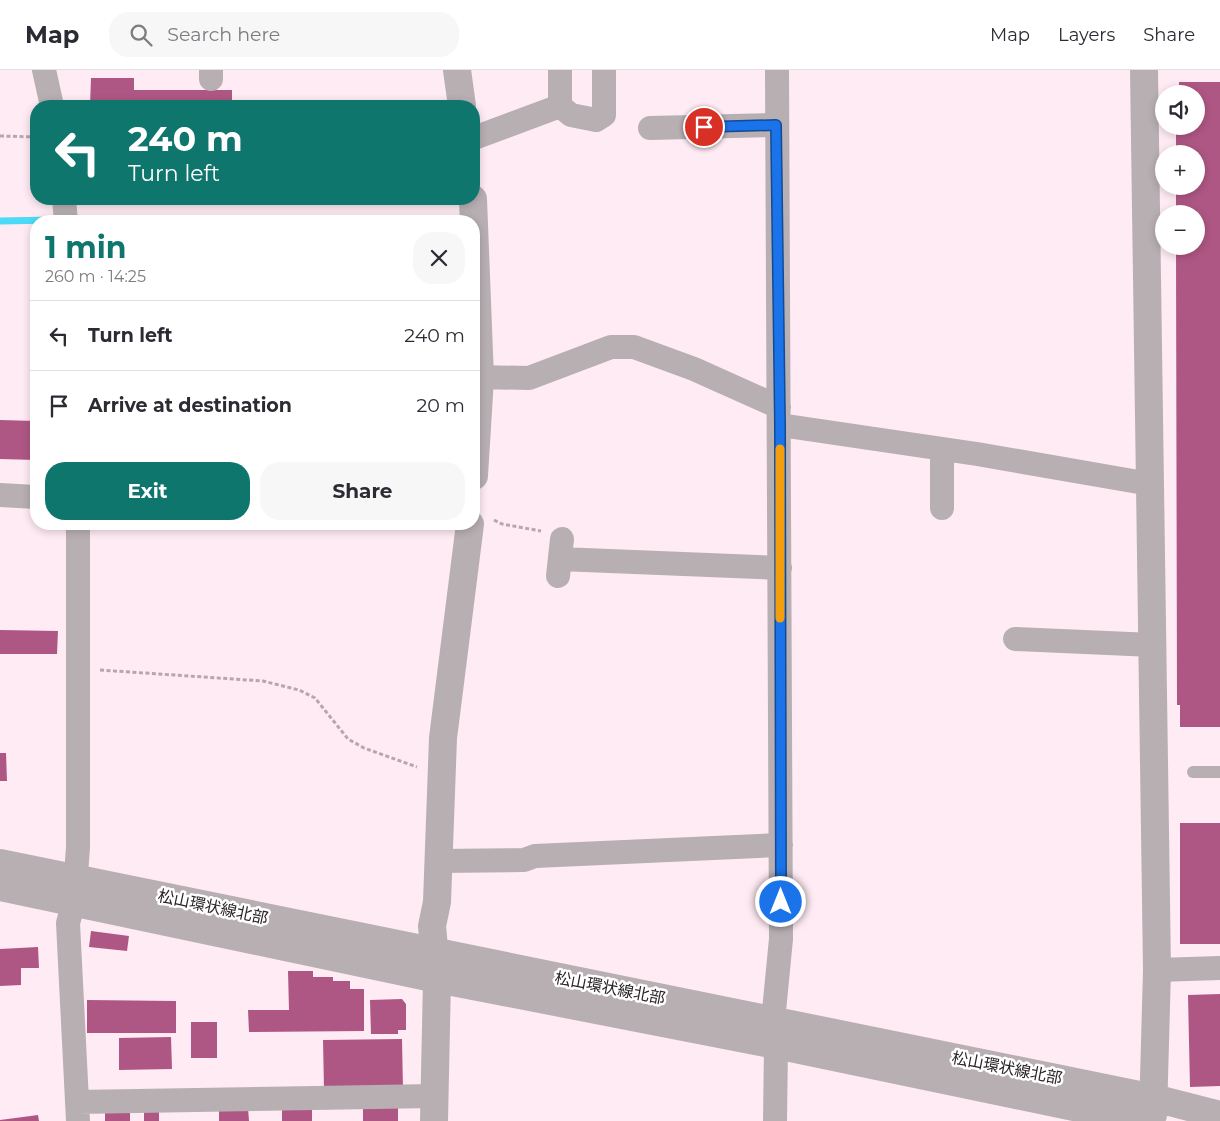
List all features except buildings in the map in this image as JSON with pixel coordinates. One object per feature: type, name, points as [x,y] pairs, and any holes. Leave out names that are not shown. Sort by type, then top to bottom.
[{"type":"street","points":[[44,70],[51,100]]},
{"type":"street","points":[[457,70],[461,100]]},
{"type":"street","points":[[560,70],[560,106]]},
{"type":"street","points":[[560,106],[571,115],[596,120],[604,114],[604,70]]},
{"type":"street","points":[[775,1121],[774,1033],[781,939],[777,70]]},
{"type":"street","points":[[1144,70],[1157,970],[1150,1113]]},
{"type":"street","points":[[480,136],[560,106]]},
{"type":"street","points":[[650,128],[776,125]]},
{"type":"street","points":[[480,377],[529,378],[612,347],[634,348],[694,369],[779,416],[942,449],[1150,484]]},
{"type":"street","points":[[942,449],[942,508]]},
{"type":"street","points":[[0,495],[30,497]]},
{"type":"street","points":[[78,530],[78,847],[75,890],[68,923],[78,1112],[434,1108],[436,966],[432,926],[436,902],[441,776],[450,670],[477,530]]},
{"type":"street","points":[[558,552],[780,568]]},
{"type":"street","points":[[1015,639],[1153,645]]},
{"type":"street","points":[[438,861],[524,860],[535,856],[781,845]]},
{"type":"street","name":"松山環状線北部","points":[[0,863],[75,890],[436,966],[774,1033],[1150,1113],[1220,1115]]},
{"type":"street","name":"松山環状線北部","points":[[0,887],[75,890]]},
{"type":"street","points":[[1157,970],[1220,968]]},
{"type":"lane","points":[[1193,772],[1220,772]]},
{"type":"path","points":[[0,136],[30,137]]},
{"type":"path","points":[[480,520],[502,524],[558,552]]},
{"type":"path","points":[[78,669],[263,681],[282,685],[315,698],[326,709],[348,739],[364,748],[441,776]]},
{"type":"waterway","points":[[0,221],[30,220]]},
{"type":"slow traffic","points":[[780,449],[780,618]]},
{"type":"route","points":[[704,127],[776,125],[780,425],[781,902]]}]
